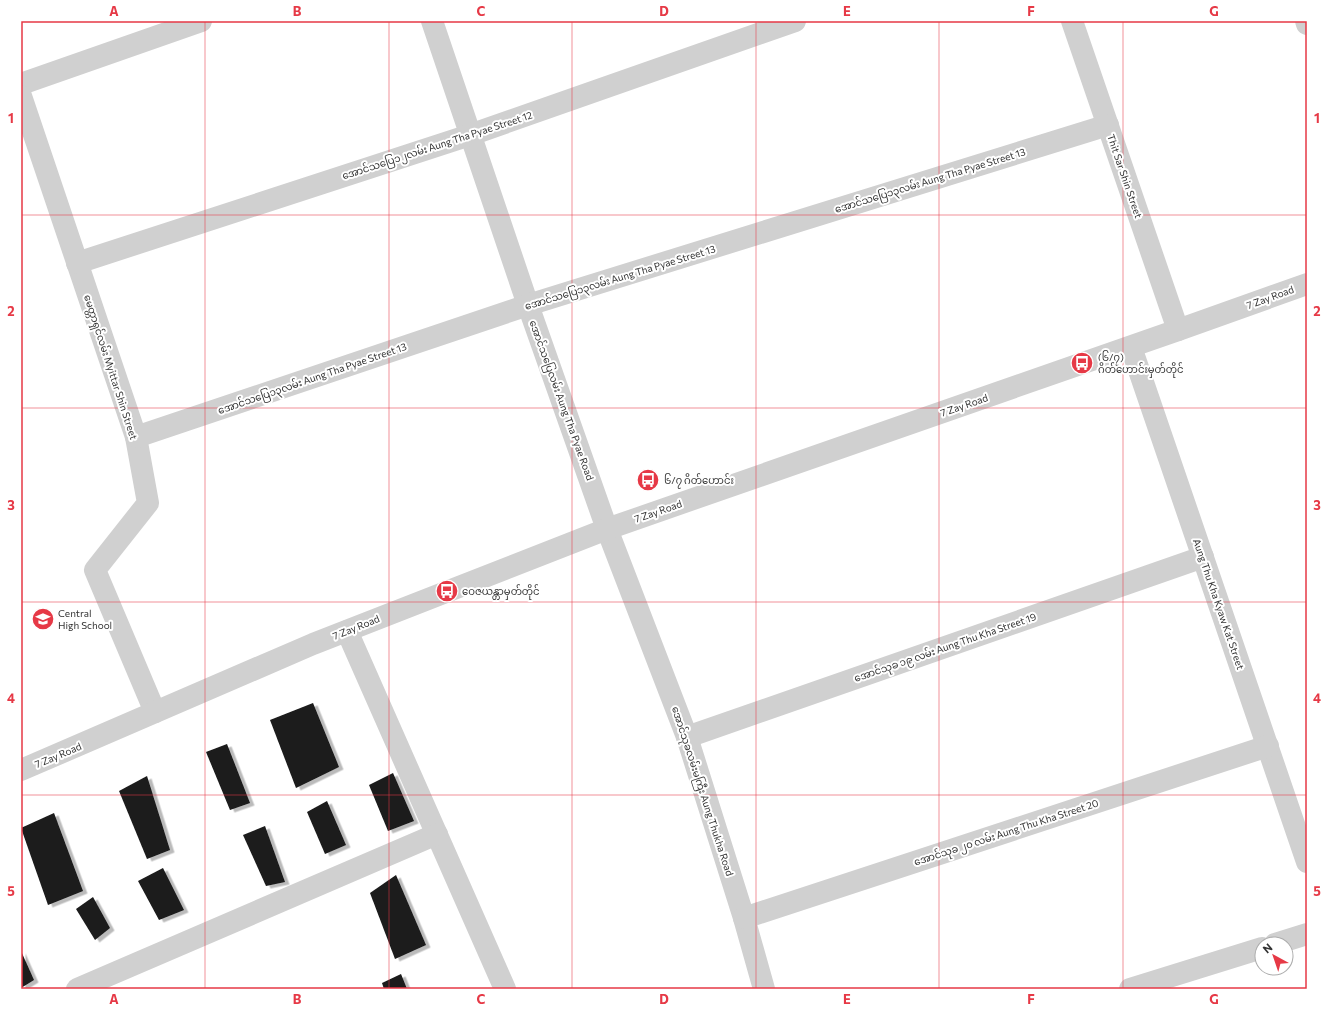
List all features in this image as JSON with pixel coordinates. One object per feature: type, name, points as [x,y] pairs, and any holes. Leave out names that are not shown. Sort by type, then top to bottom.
[{"type":"street","points":[[21,84],[201,21]]},
{"type":"street","name":"အောင်သပြေလမ်း Aung Tha Pyae Road","points":[[432,21],[528,305],[607,529]]},
{"type":"street","name":"အောင်သပြေ၁၂လမ်း Aung Tha Pyae Street 12","points":[[77,263],[470,135],[795,21]]},
{"type":"street","name":"Thit Sar Shin Street","points":[[1072,21],[1178,330]]},
{"type":"street","name":"မေတ္တာရှင်လမ်း Myittar Shin Street","points":[[21,96],[136,437],[148,503],[96,570],[155,712]]},
{"type":"street","name":"အောင်သပြေ၁၃လမ်း Aung Tha Pyae Street 13","points":[[136,437],[528,305],[1108,125]]},
{"type":"street","name":"7 Zay Road","points":[[21,770],[313,644],[607,529],[1307,284]]},
{"type":"street","name":"Aung Thu Kha Kyaw Kat Street","points":[[1131,346],[1307,862]]},
{"type":"street","name":"အောင်သုခလမ်းမကြီး Aung Thukha Road","points":[[607,529],[687,737],[744,918],[764,989]]},
{"type":"street","name":"အောင်သုခ ၁၉ လမ်း Aung Thu Kha Street 19","points":[[687,737],[1203,557]]},
{"type":"street","points":[[347,631],[505,989]]},
{"type":"street","name":"အောင်သုခ ၂၀ လမ်း Aung Thu Kha Street 20","points":[[744,918],[1268,746]]},
{"type":"street","points":[[77,989],[437,834]]},
{"type":"street","points":[[1294,938],[1307,934]]},
{"type":"street","points":[[1130,989],[1254,950]]},
{"type":"building","points":[[313,703],[339,767],[296,788],[270,720]]},
{"type":"building","points":[[227,744],[250,803],[230,810],[206,752]]},
{"type":"building","points":[[393,773],[414,821],[388,831],[369,785]]},
{"type":"building","points":[[147,776],[170,850],[147,859],[119,791]]},
{"type":"building","points":[[327,801],[346,845],[325,854],[307,812]]},
{"type":"building","points":[[54,813],[83,891],[48,905],[21,828]]},
{"type":"building","points":[[265,826],[285,882],[266,886],[243,835]]},
{"type":"building","points":[[163,868],[184,910],[159,920],[138,881]]},
{"type":"building","points":[[396,875],[426,945],[395,959],[370,893]]},
{"type":"building","points":[[93,897],[110,928],[95,940],[76,909]]},
{"type":"building","points":[[21,951],[34,980],[21,988]]},
{"type":"building","points":[[401,974],[407,989],[384,989],[382,983]]},
{"type":"place","name":"(၆/၇) ဂိတ်ဟောင်းမှတ်တိုင်","points":[[1082,363]]},
{"type":"place","name":"၆/၇ ဂိတ်ဟောင်း","points":[[648,480]]},
{"type":"place","name":"ဝေဇယန္တာမှတ်တိုင်","points":[[447,591]]},
{"type":"place","name":"Central High School","points":[[43,619]]}]
